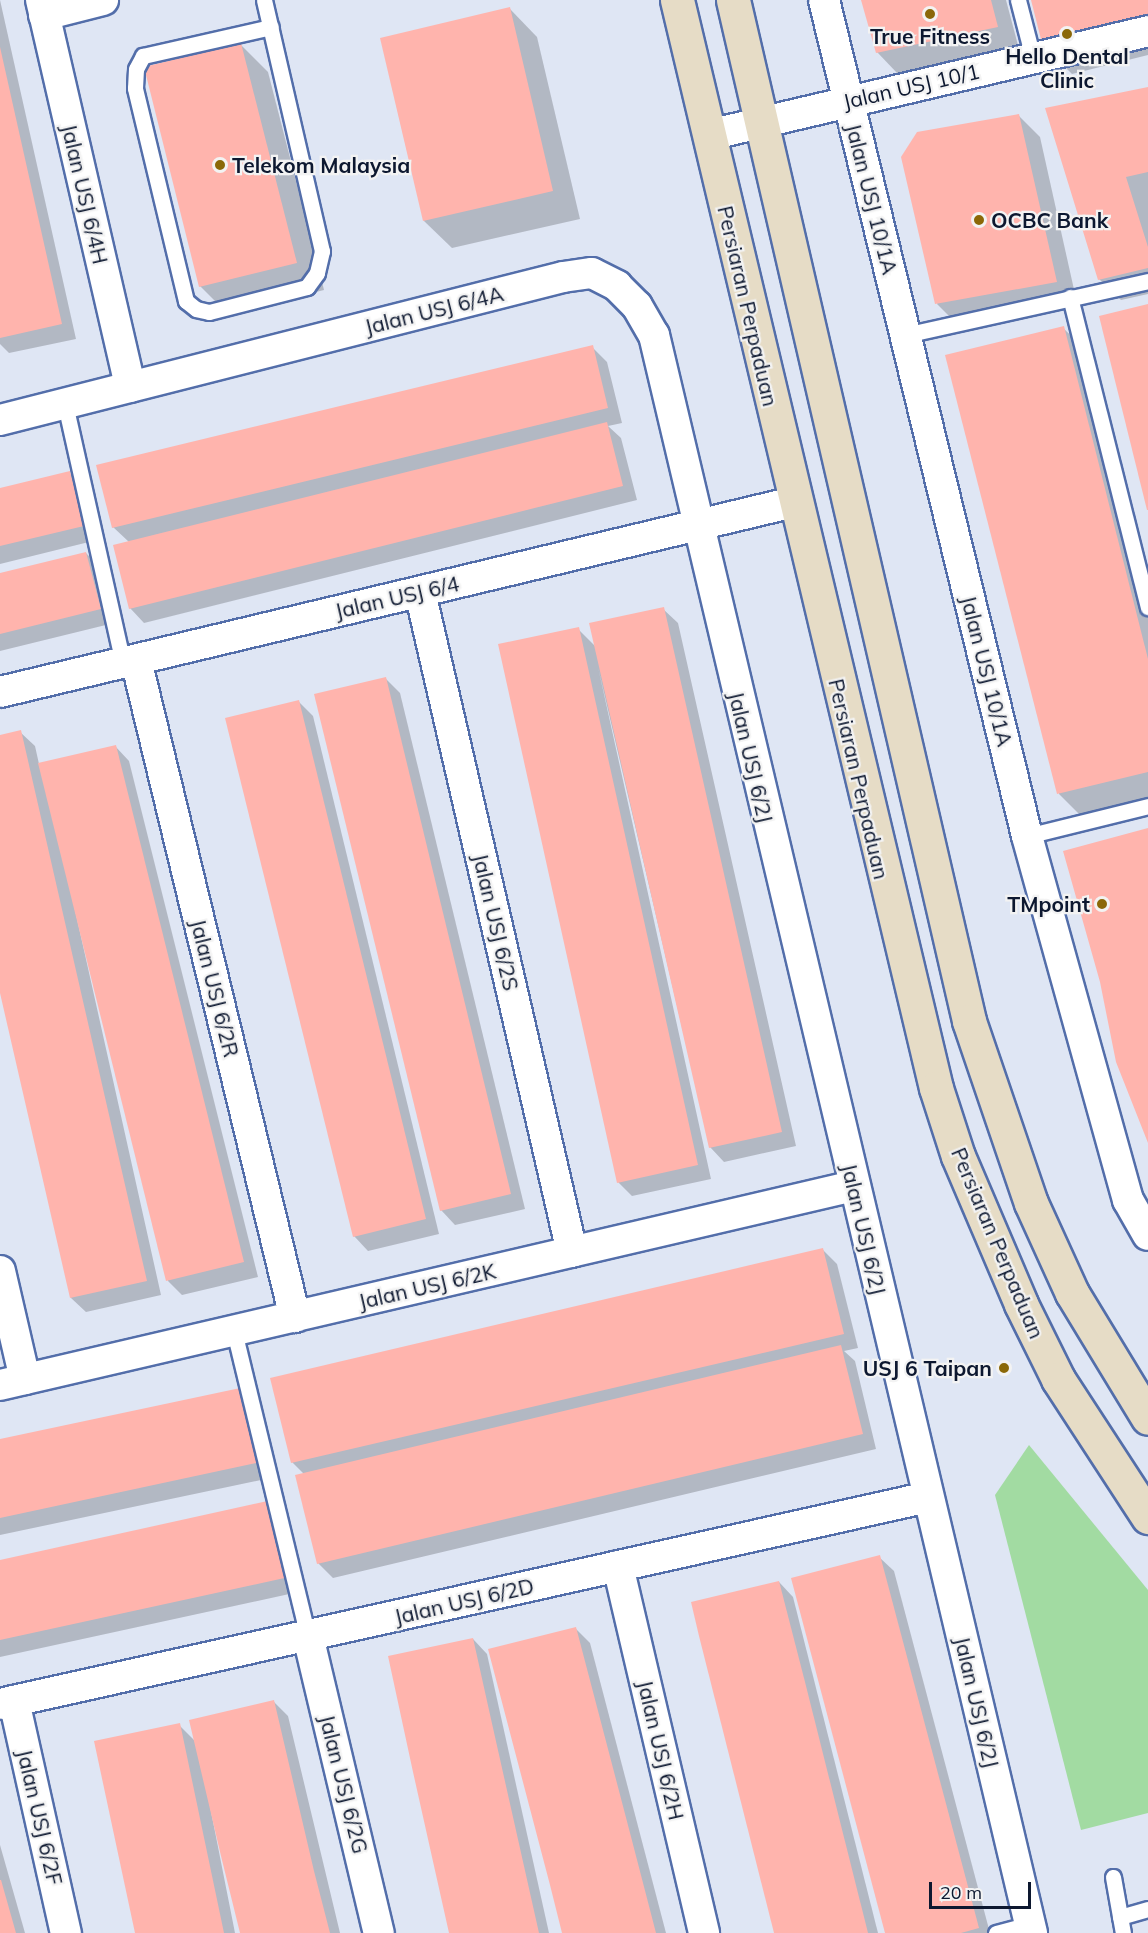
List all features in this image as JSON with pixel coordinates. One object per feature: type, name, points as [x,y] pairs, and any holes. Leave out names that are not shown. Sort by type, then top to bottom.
[{"type":"main road","name":"Persiaran Perpaduan","points":[[677,0],[916,1018],[958,1156],[1012,1283],[1058,1379],[1148,1517]]},
{"type":"main road","points":[[733,0],[972,1031],[1031,1203],[1078,1303],[1148,1418]]},
{"type":"street","points":[[43,8],[103,0]]},
{"type":"street","name":"Jalan USJ 10/1A","points":[[824,0],[1027,836],[1128,1200],[1148,1234]]},
{"type":"street","name":"Jalan USJ 6/4H","points":[[43,8],[130,387]]},
{"type":"street","name":"Jalan USJ 10/1","points":[[708,135],[848,100],[1148,31]]},
{"type":"street","name":"Jalan USJ 6/4A","points":[[0,420],[563,277],[592,273],[617,286],[637,306],[654,335],[696,526]]},
{"type":"street","name":"Jalan USJ 6/4","points":[[0,693],[794,502]]},
{"type":"street","name":"Jalan USJ 6/2J","points":[[696,526],[1031,1929]]},
{"type":"street","name":"Jalan USJ 6/2S","points":[[420,592],[572,1252]]},
{"type":"street","name":"Jalan USJ 6/2R","points":[[130,661],[295,1317]]},
{"type":"street","name":"Jalan USJ 6/2K","points":[[13,1382],[854,1186]]},
{"type":"street","points":[[0,1271],[13,1382]]},
{"type":"street","name":"Jalan USJ 6/2D","points":[[7,1703],[928,1497]]},
{"type":"street","name":"Jalan USJ 6/2H","points":[[618,1566],[704,1933]]},
{"type":"street","name":"Jalan USJ 6/2G","points":[[308,1636],[380,1933]]},
{"type":"street","name":"Jalan USJ 6/2F","points":[[7,1703],[66,1933]]},
{"type":"lane","points":[[264,0],[322,251],[317,273],[307,287],[209,312],[196,309],[186,301],[135,88],[136,69],[143,56],[270,27]]},
{"type":"lane","points":[[1018,0],[1033,58]]},
{"type":"lane","points":[[905,335],[1148,281]]},
{"type":"lane","points":[[1070,297],[1148,607]]},
{"type":"lane","points":[[65,404],[130,661]]},
{"type":"lane","points":[[1027,836],[1148,806]]},
{"type":"lane","points":[[234,1330],[308,1636]]},
{"type":"lane","points":[[1113,1877],[1123,1933]]},
{"type":"lane","points":[[1120,1917],[1148,1910]]},
{"type":"lane","points":[[996,1933],[1031,1929]]},
{"type":"green space","points":[[1029,1445],[1148,1590],[1148,1813],[1081,1830],[995,1495]]},
{"type":"building","name":"True Fitness","points":[[861,0],[991,0],[998,27],[876,53]]},
{"type":"building","name":"Hello Dental Clinic","points":[[1031,0],[1148,0],[1148,21],[1043,47]]},
{"type":"building","points":[[510,7],[553,191],[423,221],[380,38]]},
{"type":"building","name":"Telekom Malaysia","points":[[241,43],[297,263],[199,287],[144,67]]},
{"type":"building","points":[[0,47],[62,324],[0,338]]},
{"type":"building","points":[[1148,87],[1148,172],[1126,177],[1148,247],[1148,268],[1098,280],[1045,108]]},
{"type":"building","name":"OCBC Bank","points":[[1019,114],[1057,282],[935,304],[901,157],[917,132]]},
{"type":"building","points":[[1148,304],[1148,510],[1147,510],[1099,316]]},
{"type":"building","points":[[1064,326],[1148,659],[1148,772],[1057,794],[945,355]]},
{"type":"building","points":[[593,345],[608,408],[112,528],[96,465]]},
{"type":"building","points":[[607,422],[623,486],[129,609],[113,545]]},
{"type":"building","points":[[70,471],[84,526],[0,546],[0,488]]},
{"type":"building","points":[[86,552],[101,609],[0,634],[0,573]]},
{"type":"building","points":[[664,607],[782,1132],[709,1148],[589,623]]},
{"type":"building","points":[[579,627],[698,1165],[617,1183],[498,644]]},
{"type":"building","points":[[386,677],[511,1194],[440,1211],[314,694]]},
{"type":"building","points":[[299,700],[426,1219],[353,1237],[225,718]]},
{"type":"building","points":[[21,730],[147,1281],[70,1298],[0,993],[0,735]]},
{"type":"building","points":[[116,745],[244,1262],[166,1281],[38,763]]},
{"type":"building","points":[[1148,828],[1148,1143],[1116,1062],[1100,982],[1063,851]]},
{"type":"building","points":[[823,1248],[844,1334],[291,1463],[270,1378]]},
{"type":"building","points":[[841,1345],[863,1434],[317,1564],[295,1475]]},
{"type":"building","points":[[245,1387],[261,1462],[0,1518],[0,1439]]},
{"type":"building","points":[[272,1500],[289,1577],[0,1640],[0,1560]]},
{"type":"building","points":[[880,1555],[979,1928],[961,1933],[885,1933],[791,1578]]},
{"type":"building","points":[[779,1581],[868,1933],[774,1933],[691,1602]]},
{"type":"building","points":[[576,1627],[656,1933],[562,1933],[488,1649]]},
{"type":"building","points":[[473,1638],[539,1933],[449,1933],[388,1656]]},
{"type":"building","points":[[274,1700],[330,1933],[240,1933],[221,1856],[189,1720]]},
{"type":"building","points":[[180,1723],[224,1933],[135,1933],[94,1741]]},
{"type":"building","points":[[1,1880],[16,1933],[0,1933]]},
{"type":"place","name":"True Fitness","points":[[930,14]]},
{"type":"place","name":"Hello Dental Clinic","points":[[1067,34]]},
{"type":"place","name":"Telekom Malaysia","points":[[220,165]]},
{"type":"place","name":"OCBC Bank","points":[[979,220]]},
{"type":"place","name":"TMpoint","points":[[1102,904]]},
{"type":"place","name":"USJ 6 Taipan","points":[[1004,1368]]}]
